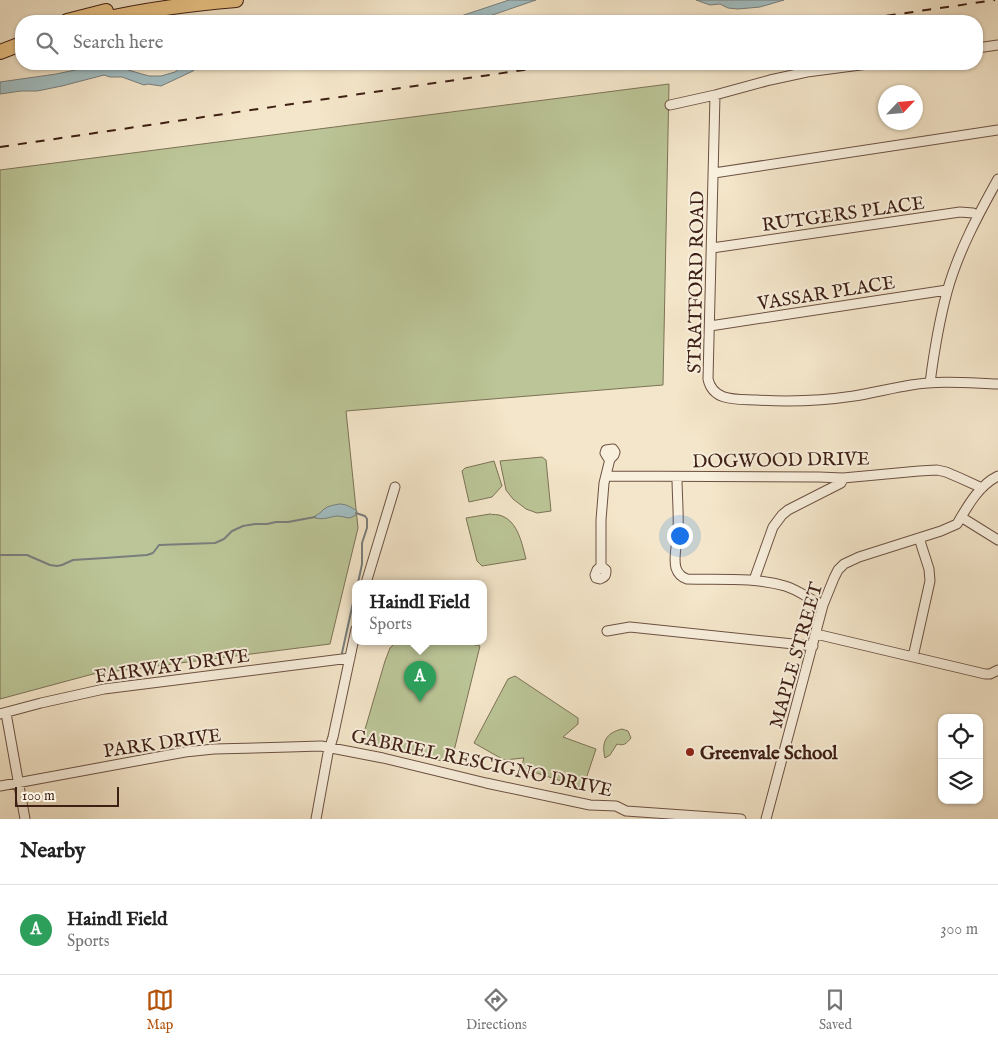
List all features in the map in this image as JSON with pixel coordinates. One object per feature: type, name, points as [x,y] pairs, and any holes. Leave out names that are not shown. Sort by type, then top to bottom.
[{"type":"highway","points":[[90,15],[166,0]]},
{"type":"highway","points":[[125,15],[169,7],[236,0]]},
{"type":"highway","points":[[0,43],[15,38]]},
{"type":"highway","points":[[0,52],[15,46]]},
{"type":"street","points":[[983,47],[998,45]]},
{"type":"street","points":[[670,105],[798,74],[826,70]]},
{"type":"street","name":"STRATFORD ROAD","points":[[715,95],[708,379],[710,386],[716,393],[728,398],[807,401],[856,396],[930,383],[998,384]]},
{"type":"street","points":[[714,172],[998,130]]},
{"type":"street","points":[[930,383],[947,290],[961,252],[998,179]]},
{"type":"street","name":"RUTGERS PLACE","points":[[712,248],[960,212],[973,213],[978,216]]},
{"type":"street","name":"VASSAR PLACE","points":[[710,326],[947,290]]},
{"type":"street","points":[[601,566],[601,520],[604,483],[610,459]]},
{"type":"street","name":"DOGWOOD DRIVE","points":[[606,476],[843,478],[937,470],[968,480],[982,488]]},
{"type":"street","name":"MAPLE STREET","points":[[766,819],[812,646],[824,605],[838,570],[844,564],[859,557],[951,527],[956,524],[982,488],[998,476]]},
{"type":"street","points":[[677,477],[678,533],[675,557],[678,574],[682,578],[754,580],[787,587],[824,605]]},
{"type":"street","points":[[754,580],[776,521],[788,510],[840,483],[843,478]]},
{"type":"street","points":[[367,580],[395,487]]},
{"type":"street","points":[[961,517],[998,540]]},
{"type":"street","points":[[913,656],[930,581],[929,569],[919,538]]},
{"type":"street","points":[[607,631],[630,627],[812,646]]},
{"type":"street","points":[[816,634],[985,674],[998,670]]},
{"type":"street","points":[[316,819],[328,753],[353,645]]},
{"type":"street","name":"FAIRWAY DRIVE","points":[[3,714],[104,689],[350,658]]},
{"type":"street","points":[[3,714],[25,819]]},
{"type":"street","name":"PARK DRIVE","points":[[0,786],[185,752],[214,749],[289,748],[313,745],[330,748]]},
{"type":"street","name":"GABRIEL RESCIGNO DRIVE","points":[[330,748],[383,758],[486,783],[590,805],[616,806],[626,815],[741,819]]},
{"type":"green space","points":[[669,84],[663,385],[346,411],[358,528],[330,644],[93,674],[0,699],[0,170]]},
{"type":"green space","points":[[542,457],[546,460],[551,511],[537,513],[526,509],[513,499],[506,490],[500,461]]},
{"type":"green space","points":[[494,461],[502,486],[492,497],[469,502],[462,471],[465,468]]},
{"type":"green space","points":[[490,514],[502,516],[516,528],[526,559],[482,566],[477,561],[466,518]]},
{"type":"green space","points":[[393,645],[480,646],[451,763],[361,743],[390,648]]},
{"type":"green space","points":[[515,676],[578,718],[578,724],[563,737],[596,749],[583,788],[521,768],[524,758],[504,760],[474,743],[508,679]]},
{"type":"green space","points":[[622,729],[628,731],[631,738],[625,744],[617,744],[610,755],[605,758],[604,743],[606,739],[612,733]]},
{"type":"water","points":[[509,0],[536,0],[492,15],[464,15]]},
{"type":"water","points":[[696,0],[784,0],[760,7],[738,9],[728,8],[720,4],[710,5]]},
{"type":"water","points":[[75,70],[128,70],[149,76],[161,76],[178,70],[194,70],[161,86],[144,85],[122,77],[104,75],[37,91],[0,94],[0,82]]},
{"type":"water","points":[[339,504],[346,505],[357,511],[356,515],[350,518],[337,516],[324,519],[315,518],[326,508]]},
{"type":"waterway","points":[[356,513],[365,516],[367,519],[367,528],[362,543],[362,564],[359,580]]},
{"type":"waterway","points":[[0,555],[27,555],[57,566],[73,560],[147,555],[153,553],[159,545],[215,543],[243,526],[288,522],[315,517]]},
{"type":"waterway","points":[[342,653],[352,607]]},
{"type":"railway","points":[[892,15],[995,0]]},
{"type":"railway","points":[[0,147],[523,70]]},
{"type":"place","name":"Haindl Field","points":[[420,702]]},
{"type":"place","name":"Greenvale School","points":[[690,752]]}]
